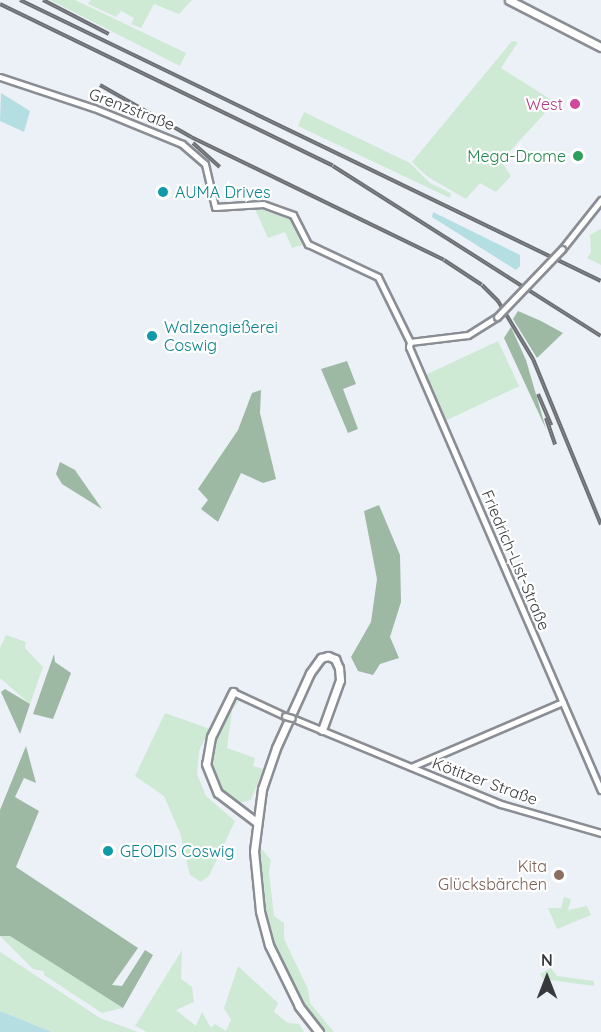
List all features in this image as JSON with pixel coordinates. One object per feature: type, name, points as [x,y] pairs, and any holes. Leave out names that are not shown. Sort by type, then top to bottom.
[{"type":"main road","points":[[509,0],[601,47]]},
{"type":"main road","points":[[319,1032],[299,1006],[269,945],[255,881],[256,822],[276,748],[316,662],[328,656],[335,659],[339,668],[340,680],[322,730]]},
{"type":"main road","points":[[233,692],[212,737],[206,764],[218,793],[256,822]]},
{"type":"street","name":"Grenzstraße","points":[[0,77],[94,108],[183,144],[205,164],[215,207]]},
{"type":"street","points":[[410,342],[468,335],[497,318],[562,249],[601,200]]},
{"type":"street","name":"Friedrich-List-Straße","points":[[215,207],[263,204],[293,215],[308,244],[378,277],[410,342],[409,347],[601,790]]},
{"type":"street","name":"Kötitzer Straße","points":[[233,692],[285,716],[501,804],[601,833]]},
{"type":"street","points":[[411,768],[563,702]]},
{"type":"green space","points":[[50,0],[75,0],[186,53],[180,66]]},
{"type":"green space","points":[[91,0],[192,0],[179,14],[154,4],[141,28],[131,24],[134,18],[121,11],[116,17],[88,4]]},
{"type":"green space","points":[[512,41],[518,42],[501,68],[555,102],[501,161],[511,176],[496,192],[480,183],[466,199],[428,177],[412,162]]},
{"type":"green space","points":[[304,112],[410,163],[430,183],[451,193],[450,198],[298,126]]},
{"type":"green space","points":[[254,207],[290,219],[302,245],[292,248],[285,232],[268,238]]},
{"type":"green space","points":[[601,229],[601,265],[587,258],[591,252],[590,235]]},
{"type":"green space","points":[[518,311],[563,333],[537,358],[513,319]]},
{"type":"green space","points":[[511,327],[526,360],[546,429],[504,338]]},
{"type":"green space","points":[[498,341],[519,386],[445,421],[424,376]]},
{"type":"green space","points":[[347,361],[356,384],[343,389],[358,429],[348,433],[321,369]]},
{"type":"green space","points":[[261,390],[260,413],[276,479],[263,483],[241,473],[218,522],[201,509],[208,500],[198,489],[238,430],[252,393]]},
{"type":"green space","points":[[60,462],[75,470],[102,509],[62,484],[56,474]]},
{"type":"green space","points":[[379,505],[400,555],[401,602],[390,637],[399,658],[380,664],[373,675],[358,671],[351,657],[371,622],[377,579],[364,511]]},
{"type":"green space","points":[[6,635],[26,642],[25,648],[43,667],[30,704],[0,678],[0,648]]},
{"type":"green space","points":[[54,654],[55,662],[71,673],[53,719],[33,714]]},
{"type":"green space","points":[[5,689],[30,704],[20,734],[1,692]]},
{"type":"green space","points":[[240,700],[232,710],[227,748],[255,758],[253,766],[263,769],[251,800],[239,803],[224,795],[216,785],[209,759],[229,706]]},
{"type":"green space","points":[[165,713],[210,729],[199,751],[197,774],[206,796],[235,821],[209,876],[201,882],[190,875],[180,833],[164,796],[135,776]]},
{"type":"green space","points":[[26,746],[36,783],[24,778],[15,797],[39,811],[16,867],[138,948],[112,985],[122,986],[145,950],[153,955],[123,1008],[10,936],[0,936],[0,810]]},
{"type":"green space","points":[[258,845],[271,860],[269,872],[274,916],[284,923],[284,939],[308,989],[310,1003],[334,1032],[324,1032],[311,1016],[281,963],[267,922]]},
{"type":"green space","points":[[564,897],[571,899],[568,910],[587,906],[591,915],[557,929],[548,908],[561,908]]},
{"type":"green space","points":[[0,936],[10,936],[123,1008],[102,1013],[44,975],[44,971],[33,969]]},
{"type":"green space","points":[[182,950],[181,979],[192,987],[194,1002],[176,1010],[196,1026],[202,1012],[211,1028],[215,1024],[226,1031],[231,1020],[224,1008],[238,966],[278,1003],[274,1012],[288,1023],[299,1024],[304,1032],[147,1032],[135,1026]]},
{"type":"green space","points":[[0,952],[100,1018],[138,1032],[52,1032],[0,1011]]},
{"type":"green space","points":[[551,968],[557,976],[594,981],[594,986],[543,979],[540,974]]},
{"type":"water","points":[[1,93],[30,111],[24,132],[0,121]]},
{"type":"water","points":[[433,212],[520,255],[520,266],[516,270],[432,217]]},
{"type":"water","points":[[0,1011],[52,1032],[0,1032]]},
{"type":"railway","points":[[20,0],[601,281]]},
{"type":"railway","points":[[43,0],[109,34]]},
{"type":"railway","points":[[0,4],[333,166],[601,336]]},
{"type":"railway","points":[[100,85],[191,137],[444,260],[482,285],[498,301],[533,359],[601,525]]},
{"type":"railway","points":[[193,143],[220,167]]},
{"type":"railway","points":[[538,394],[551,425]]},
{"type":"railway","points":[[546,418],[555,444]]},
{"type":"place","name":"West","points":[[575,104]]},
{"type":"place","name":"Mega-Drome","points":[[578,156]]},
{"type":"place","name":"AUMA Drives","points":[[163,192]]},
{"type":"place","name":"Walzengießerei Coswig","points":[[152,336]]},
{"type":"place","name":"GEODIS Coswig","points":[[108,851]]},
{"type":"place","name":"Kita Glücksbärchen","points":[[559,875]]}]
